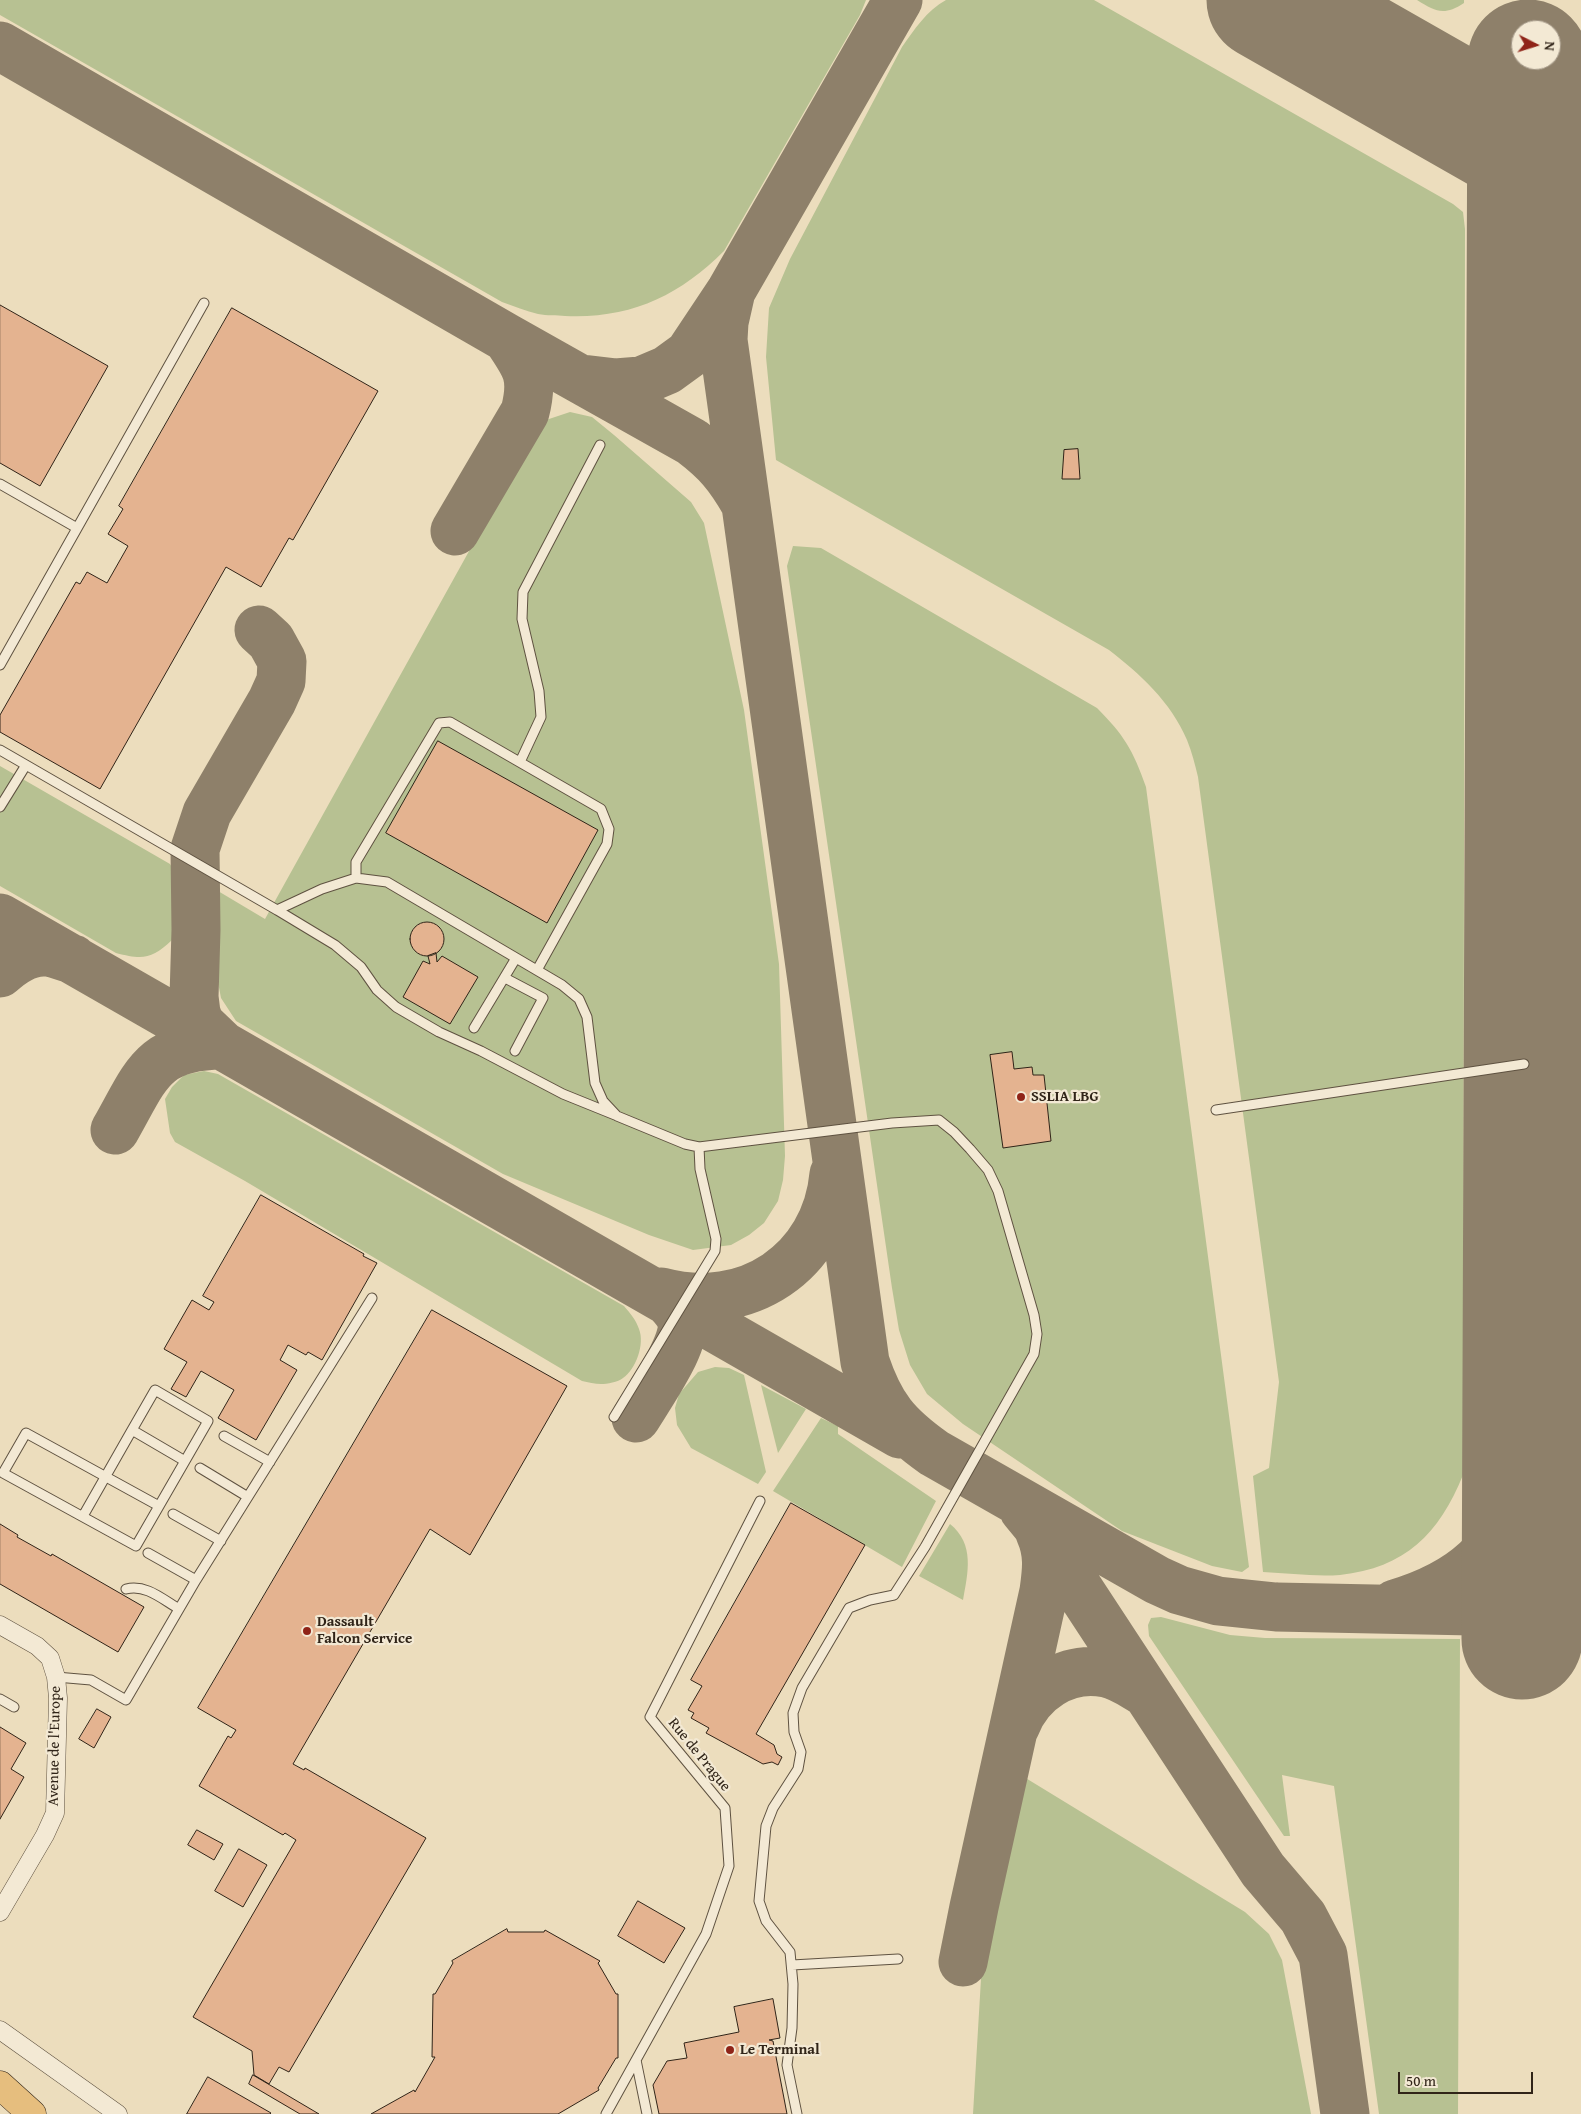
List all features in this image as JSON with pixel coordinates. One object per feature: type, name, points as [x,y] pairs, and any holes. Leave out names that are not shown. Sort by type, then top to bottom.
[{"type":"main road","points":[[0,2085],[32,2114]]},
{"type":"main road","points":[[0,2110],[4,2114]]},
{"type":"street","name":"Avenue de l'Europe","points":[[0,1625],[37,1646],[50,1658],[56,1677],[56,1788],[54,1813],[45,1835],[0,1912]]},
{"type":"street","points":[[0,2030],[118,2114]]},
{"type":"lane","points":[[0,665],[204,303]]},
{"type":"lane","points":[[520,762],[541,717],[539,691],[522,619],[523,592],[600,446]]},
{"type":"lane","points":[[0,484],[77,528]]},
{"type":"lane","points":[[356,878],[356,862],[439,723],[450,722],[601,809],[608,829],[607,844],[537,970]]},
{"type":"lane","points":[[0,750],[335,945],[361,967],[377,990],[396,1007],[439,1032],[481,1051],[563,1094],[685,1144],[699,1147],[892,1123],[939,1120],[954,1132],[988,1170],[998,1191],[1034,1315],[1037,1334],[1034,1354],[924,1548],[894,1596],[870,1600],[849,1608],[802,1688],[793,1713],[794,1732],[801,1752],[798,1770],[773,1808],[766,1826],[759,1902],[766,1920],[790,1952],[792,1965],[792,2028],[787,2064],[797,2114]]},
{"type":"lane","points":[[0,807],[26,765]]},
{"type":"lane","points":[[277,910],[322,889],[356,878],[387,882],[562,985],[579,999],[587,1017],[595,1083],[603,1101],[617,1116]]},
{"type":"lane","points":[[474,1028],[516,958]]},
{"type":"lane","points":[[505,978],[543,998],[515,1051]]},
{"type":"lane","points":[[1216,1110],[1524,1064]]},
{"type":"lane","points":[[614,1416],[715,1251],[716,1239],[700,1169],[699,1147]]},
{"type":"lane","points":[[56,1677],[91,1680],[126,1700],[196,1580],[372,1298]]},
{"type":"lane","points":[[83,1516],[105,1476],[155,1390],[208,1421],[136,1546],[2,1474],[26,1433],[105,1476],[159,1506]]},
{"type":"lane","points":[[132,1430],[185,1461]]},
{"type":"lane","points":[[224,1436],[270,1462]]},
{"type":"lane","points":[[200,1468],[248,1497]]},
{"type":"lane","name":"Rue de Prague","points":[[606,2114],[706,1934],[729,1866],[725,1808],[650,1717],[760,1502]]},
{"type":"lane","points":[[173,1514],[221,1541]]},
{"type":"lane","points":[[148,1553],[196,1580]]},
{"type":"lane","points":[[126,1589],[134,1587],[146,1589],[179,1609]]},
{"type":"lane","points":[[0,1699],[14,1707]]},
{"type":"lane","points":[[792,1965],[898,1959]]},
{"type":"lane","points":[[636,2060],[647,2114]]},
{"type":"green space","points":[[0,0],[866,0],[860,15],[724,251],[689,281],[652,302],[632,309],[611,313],[589,316],[565,316],[538,314],[502,302],[0,15]]},
{"type":"green space","points":[[946,0],[1094,0],[1453,204],[1463,212],[1465,229],[1463,1475],[1443,1515],[1417,1545],[1383,1565],[1363,1571],[1340,1575],[1263,1572],[1253,1476],[1269,1468],[1279,1382],[1198,777],[1187,740],[1180,726],[1154,690],[1109,650],[776,460],[766,357],[769,308],[790,259],[902,47],[927,15]]},
{"type":"green space","points":[[1417,0],[1464,0],[1464,3],[1451,10],[1440,11]]},
{"type":"green space","points":[[570,412],[592,417],[614,435],[691,502],[704,523],[744,710],[779,964],[785,1156],[783,1180],[778,1201],[764,1223],[749,1235],[731,1245],[693,1250],[649,1235],[503,1174],[236,1021],[221,998],[215,967],[218,891],[265,919],[534,434],[546,420]]},
{"type":"green space","points":[[793,546],[821,548],[1097,708],[1121,735],[1137,763],[1146,787],[1249,1567],[1242,1572],[1212,1566],[1122,1531],[963,1424],[927,1394],[910,1365],[899,1330],[892,1288],[787,566]]},
{"type":"green space","points":[[0,766],[170,864],[176,875],[172,940],[159,951],[147,956],[133,957],[116,953],[0,886]]},
{"type":"green space","points":[[204,1071],[218,1074],[624,1306],[631,1314],[641,1335],[640,1349],[632,1369],[618,1381],[606,1384],[582,1381],[245,1181],[175,1142],[170,1133],[165,1099],[172,1087],[184,1075]]},
{"type":"green space","points":[[715,1367],[729,1368],[744,1375],[766,1472],[758,1484],[691,1448],[677,1425],[675,1408],[679,1394],[698,1372]]},
{"type":"green space","points":[[761,1385],[806,1409],[778,1453]]},
{"type":"green space","points":[[821,1418],[838,1426],[838,1434],[936,1501],[902,1567],[773,1491]]},
{"type":"green space","points":[[950,1524],[963,1541],[968,1559],[967,1580],[963,1600],[919,1576]]},
{"type":"green space","points":[[1161,1617],[1230,1635],[1265,1638],[1460,1639],[1458,2114],[1379,2114],[1334,1786],[1282,1775],[1290,1836],[1284,1836],[1149,1636],[1148,1625],[1151,1618]]},
{"type":"green space","points":[[1024,1777],[1245,1912],[1269,1934],[1282,1960],[1311,2114],[973,2114],[982,1962]]},
{"type":"building","points":[[0,305],[108,366],[40,486],[0,463]]},
{"type":"building","points":[[232,308],[378,391],[293,540],[289,538],[261,587],[226,567],[100,789],[0,732],[0,715],[76,582],[80,584],[87,572],[107,583],[128,546],[108,534],[123,509],[119,506]]},
{"type":"building","points":[[1078,449],[1080,479],[1062,479],[1064,450]]},
{"type":"building","points":[[438,741],[598,830],[547,923],[386,833]]},
{"type":"building","points":[[427,922],[439,927],[444,939],[439,951],[427,956],[415,951],[410,939],[415,927]]},
{"type":"building","points":[[436,953],[437,962],[442,956],[478,977],[450,1024],[403,997],[423,961],[430,964],[428,956]]},
{"type":"building","name":"SSLIA LBG","points":[[1012,1052],[1014,1069],[1032,1067],[1033,1075],[1044,1075],[1051,1141],[1003,1148],[990,1055]]},
{"type":"building","points":[[261,1195],[377,1263],[322,1360],[308,1352],[306,1355],[288,1345],[280,1360],[297,1370],[256,1440],[218,1418],[234,1390],[201,1371],[186,1397],[171,1389],[187,1362],[164,1349],[192,1300],[209,1310],[214,1302],[203,1296]]},
{"type":"building","name":"Dassault Falcon Service","points":[[432,1310],[567,1386],[470,1555],[430,1529],[293,1764],[304,1770],[305,1768],[426,1838],[289,2072],[279,2067],[269,2084],[254,2075],[252,2051],[193,2017],[296,1840],[285,1833],[283,1835],[199,1786],[228,1736],[231,1738],[236,1730],[198,1708]]},
{"type":"building","points":[[791,1503],[865,1545],[756,1734],[774,1745],[777,1754],[782,1757],[778,1765],[772,1762],[763,1764],[706,1733],[709,1728],[691,1718],[694,1713],[688,1710],[702,1686],[691,1680]]},
{"type":"building","points":[[0,1524],[18,1535],[17,1537],[51,1556],[52,1554],[144,1607],[118,1652],[0,1584]]},
{"type":"building","points":[[97,1709],[111,1717],[94,1748],[79,1739]]},
{"type":"building","points":[[0,1727],[26,1743],[11,1769],[24,1777],[0,1819]]},
{"type":"building","points":[[197,1830],[223,1844],[214,1860],[188,1845]]},
{"type":"building","points":[[239,1849],[267,1865],[243,1907],[215,1891]]},
{"type":"building","points":[[638,1901],[685,1928],[664,1963],[618,1936]]},
{"type":"building","points":[[507,1929],[508,1932],[544,1932],[545,1930],[600,1961],[598,1963],[616,1994],[618,1994],[618,2058],[616,2058],[598,2088],[599,2090],[558,2114],[371,2114],[414,2090],[415,2092],[435,2057],[432,2057],[433,1994],[435,1994],[453,1963],[452,1961]]},
{"type":"building","name":"Le Terminal","points":[[773,1999],[780,2038],[769,2040],[773,2041],[787,2114],[659,2114],[653,2085],[667,2061],[687,2058],[684,2043],[739,2032],[734,2007]]},
{"type":"building","points":[[253,2075],[319,2114],[300,2114],[249,2084]]},
{"type":"building","points":[[208,2077],[271,2113],[187,2114]]},
{"type":"taxiway","points":[[582,379],[616,383],[641,381],[667,370],[689,354],[731,291],[898,0]]},
{"type":"taxiway","points":[[0,46],[507,338],[692,442],[722,469],[745,503]]},
{"type":"taxiway","points":[[731,291],[724,322],[723,340],[865,1362],[883,1403],[909,1434],[934,1453],[1157,1580],[1179,1590],[1218,1601],[1276,1607],[1522,1612],[1581,1608]]},
{"type":"taxiway","points":[[455,531],[525,412],[529,381],[520,357],[507,338]]},
{"type":"taxiway","points":[[222,1045],[200,1024],[196,1013],[194,997],[196,930],[195,849],[207,813],[272,701],[281,681],[282,661],[271,641],[259,630]]},
{"type":"taxiway","points":[[0,918],[900,1434]]},
{"type":"taxiway","points":[[0,973],[15,961],[33,953],[46,952],[73,959]]},
{"type":"taxiway","points":[[115,1130],[144,1080],[165,1058],[180,1051],[222,1045]]},
{"type":"taxiway","points":[[661,1292],[693,1297],[723,1296],[751,1288],[776,1275],[798,1257],[816,1233],[828,1206],[834,1174]]},
{"type":"taxiway","points":[[636,1418],[665,1371],[682,1332],[682,1323],[679,1316],[665,1298]]},
{"type":"taxiway","points":[[1395,1604],[1440,1586],[1460,1575],[1476,1561],[1504,1527],[1522,1482]]},
{"type":"taxiway","points":[[1024,1510],[1038,1527],[1263,1870],[1303,1917],[1323,1955],[1345,2114]]},
{"type":"taxiway","points":[[963,1962],[1044,1591],[1046,1562],[1045,1548],[1040,1533]]},
{"type":"taxiway","points":[[1015,1727],[1021,1714],[1039,1692],[1051,1683],[1077,1673],[1112,1674],[1147,1693]]},
{"type":"runway","points":[[1267,0],[1581,179]]},
{"type":"runway","points":[[1522,1639],[1528,70]]},
{"type":"place","name":"SSLIA LBG","points":[[1021,1097]]},
{"type":"place","name":"Dassault Falcon Service","points":[[307,1631]]},
{"type":"place","name":"Le Terminal","points":[[730,2050]]}]
